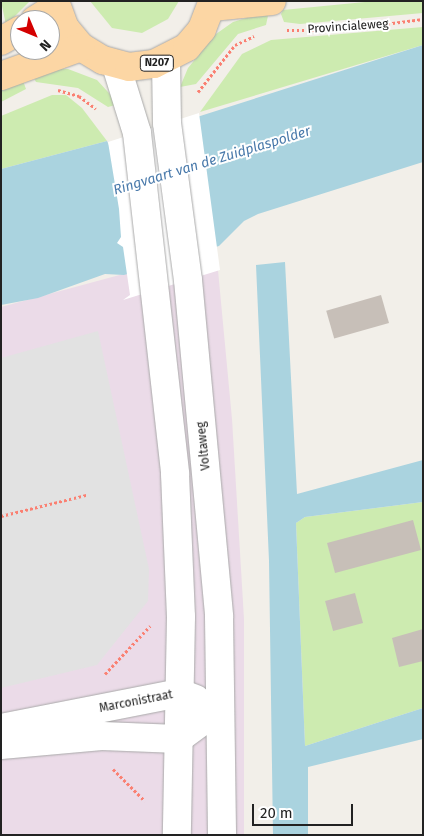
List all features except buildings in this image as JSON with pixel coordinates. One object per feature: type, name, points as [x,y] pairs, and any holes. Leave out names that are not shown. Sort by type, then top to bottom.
[{"type":"main road","name":"N207","points":[[81,47],[116,65],[142,66],[166,60],[195,38],[212,4],[272,1]]},
{"type":"main road","points":[[1,76],[81,47],[49,9]]},
{"type":"street","name":"Voltaweg","points":[[166,60],[167,123],[188,280],[213,534],[220,708],[222,835]]},
{"type":"street","points":[[116,65],[137,133],[158,289],[181,546],[177,835]]},
{"type":"street","name":"Marconistraat","points":[[1,728],[180,693],[220,708]]},
{"type":"street","points":[[1,744],[102,736],[178,739],[220,708]]},
{"type":"path","name":"Provincialeweg","points":[[282,30],[338,30],[423,19]]},
{"type":"path","points":[[1,516],[86,495]]},
{"type":"path","points":[[101,678],[153,622]]},
{"type":"shaded area","points":[[216,249],[232,419],[244,619],[244,835],[1,835],[1,307]]},
{"type":"shaded area","points":[[98,331],[149,569],[148,601],[97,665],[1,688],[1,358]]},
{"type":"green space","points":[[1,1],[30,1],[21,10],[10,10],[10,21],[6,25]]},
{"type":"green space","points":[[90,1],[179,1],[168,19],[142,33],[112,28]]},
{"type":"green space","points":[[375,1],[423,1],[423,13],[300,24],[284,22],[281,14],[283,10]]},
{"type":"green space","points":[[269,11],[266,25],[238,34],[196,84],[180,87],[188,68],[216,34],[233,22]]},
{"type":"green space","points":[[423,27],[423,45],[200,112],[242,54],[271,40]]},
{"type":"green space","points":[[48,68],[68,69],[97,80],[119,104],[108,107],[78,88],[36,82],[31,73]]},
{"type":"green space","points":[[22,78],[26,89],[1,102],[1,87]]},
{"type":"green space","points":[[52,95],[66,95],[82,108],[107,141],[1,169],[1,116]]},
{"type":"green space","points":[[423,502],[423,708],[305,746],[296,523],[305,517]]},
{"type":"water","name":"Ringvaart van de Zuidplaspolder","points":[[423,45],[423,162],[258,214],[244,221],[219,246],[124,275],[105,274],[38,298],[1,305],[1,169],[107,141],[109,145]]},
{"type":"water","points":[[285,262],[297,494],[423,460],[423,502],[305,517],[296,523],[305,746],[423,708],[423,739],[308,767],[308,835],[273,835],[269,561],[256,265]]},
{"type":"pier","points":[[199,113],[220,270],[123,300],[130,295],[123,247],[117,243],[121,237],[119,209],[108,142]]}]
